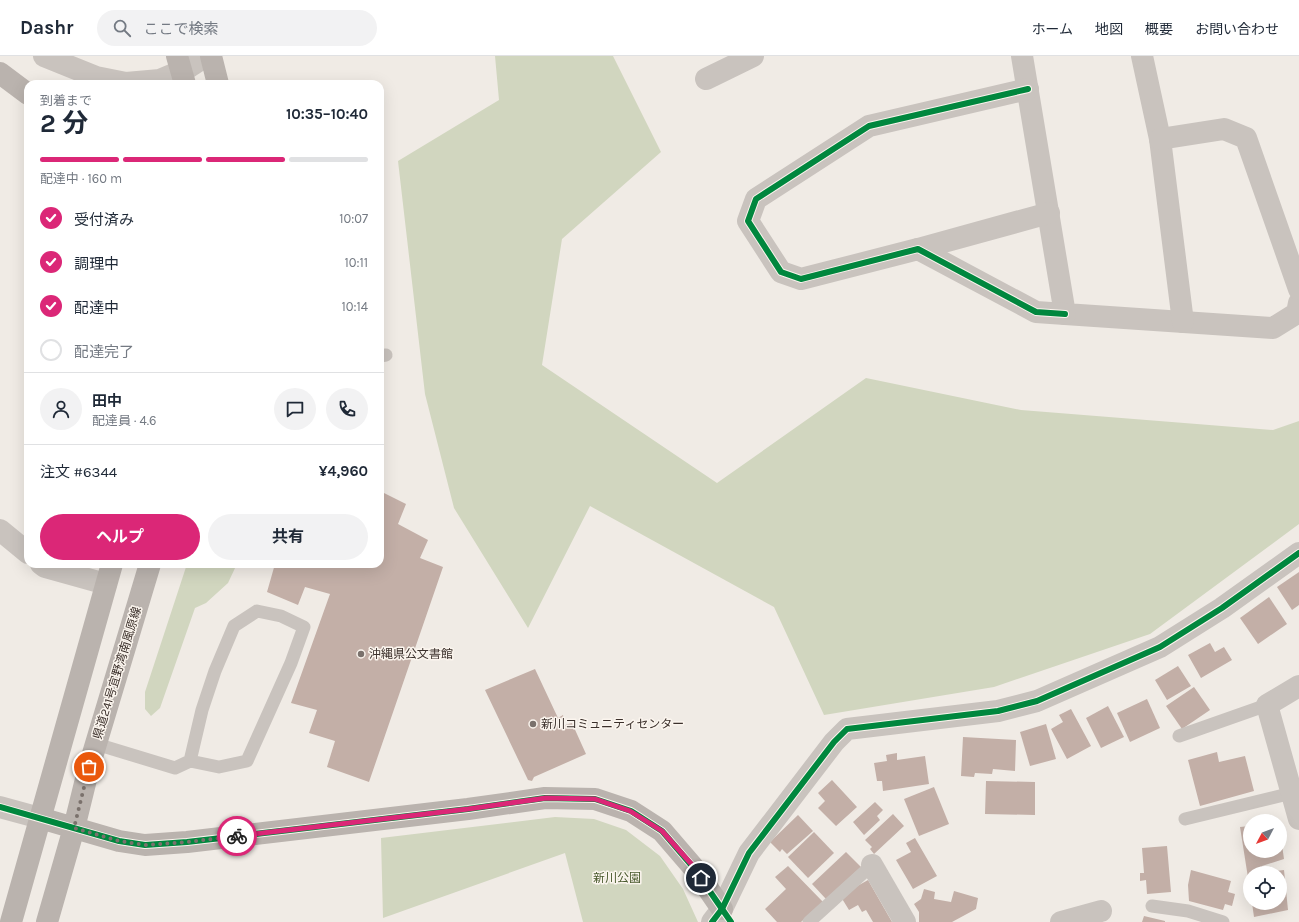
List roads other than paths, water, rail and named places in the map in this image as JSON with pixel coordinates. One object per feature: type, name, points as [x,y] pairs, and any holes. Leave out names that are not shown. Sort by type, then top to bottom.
[{"type":"main road","points":[[177,56],[184,80]]},
{"type":"main road","points":[[211,56],[217,80]]},
{"type":"main road","points":[[0,73],[24,91]]},
{"type":"main road","name":"県道241号宜野湾南風原線","points":[[47,922],[96,744],[149,568]]},
{"type":"main road","points":[[11,922],[109,574]]},
{"type":"main road","points":[[40,818],[119,841],[145,845],[187,842],[468,809],[546,798],[595,799],[630,811],[662,831],[694,867],[722,918]]},
{"type":"street","points":[[44,56],[96,77],[111,80]]},
{"type":"street","points":[[160,80],[186,69],[206,56]]},
{"type":"street","points":[[706,79],[753,56]]},
{"type":"street","points":[[1022,56],[1066,314]]},
{"type":"street","points":[[1142,56],[1160,139],[1183,322]]},
{"type":"street","points":[[1028,89],[869,126],[756,199],[748,221],[781,272],[801,279],[1049,213]]},
{"type":"street","points":[[1160,139],[1224,129],[1246,138],[1299,289]]},
{"type":"street","points":[[918,249],[1036,312],[1272,328],[1297,313],[1299,303]]},
{"type":"street","points":[[0,530],[24,551]]},
{"type":"street","points":[[722,918],[749,853],[834,742],[847,729],[998,710],[1038,701],[1160,647],[1222,608],[1299,553]]},
{"type":"street","points":[[53,568],[109,574]]},
{"type":"street","points":[[1299,686],[1267,705],[1299,819]]},
{"type":"street","points":[[0,806],[40,818]]},
{"type":"street","points":[[872,864],[905,922]]},
{"type":"street","points":[[1061,922],[1101,911]]},
{"type":"lane","points":[[96,744],[175,768],[190,761],[218,767],[247,761],[291,663],[304,627],[281,616],[257,611],[234,626],[215,671],[202,710],[190,761]]},
{"type":"lane","points":[[1179,736],[1267,705]]},
{"type":"lane","points":[[1185,820],[1292,793]]},
{"type":"lane","points":[[809,922],[872,864]]},
{"type":"lane","points":[[1152,906],[1188,911],[1223,922]]},
{"type":"place","name":"沖縄県公文書館","points":[[361,654]]},
{"type":"place","name":"新川コミュニティセンター","points":[[533,724]]},
{"type":"park label","name":"新川公園","points":[[617,878]]}]
